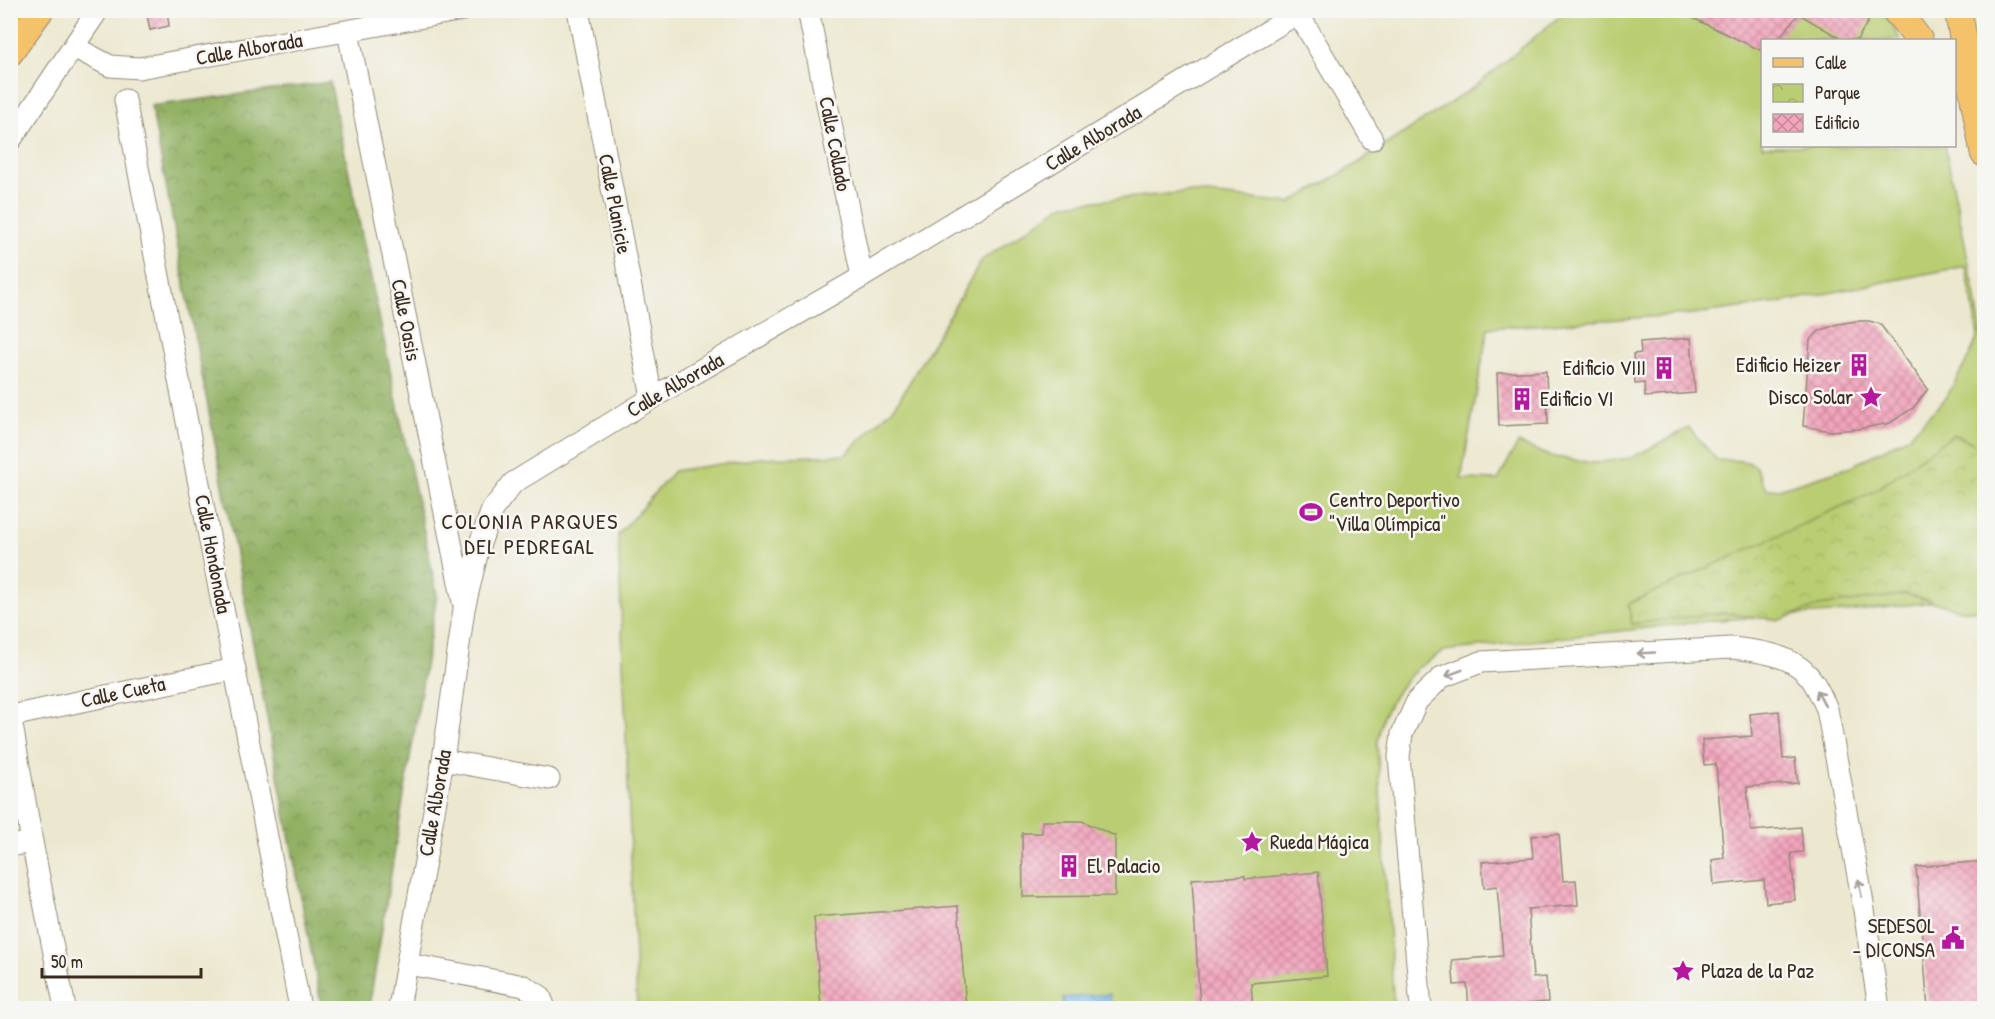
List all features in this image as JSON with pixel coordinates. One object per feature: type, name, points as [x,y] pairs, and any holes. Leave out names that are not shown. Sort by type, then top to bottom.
[{"type":"main road","points":[[10,52],[40,10]]},
{"type":"main road","points":[[1895,10],[1918,39]]},
{"type":"main road","points":[[1958,10],[1984,147]]},
{"type":"main road","points":[[1956,98],[1984,147]]},
{"type":"street","points":[[10,141],[98,10]]},
{"type":"street","name":"Calle Alborada","points":[[74,47],[110,66],[139,68],[463,10]]},
{"type":"street","name":"Calle Planicie","points":[[578,10],[652,398]]},
{"type":"street","name":"Calle Collado","points":[[808,10],[862,277]]},
{"type":"street","points":[[1300,12],[1372,139]]},
{"type":"street","name":"Calle Alborada","points":[[399,1008],[443,760],[464,609],[479,546],[492,510],[513,483],[652,398],[862,277],[1300,12]]},
{"type":"street","name":"Calle Oasis","points":[[348,32],[464,609]]},
{"type":"street","name":"Calle Hondonada","points":[[125,100],[300,1008]]},
{"type":"street","points":[[1421,1008],[1399,757],[1402,734],[1417,701],[1442,677],[1481,662],[1731,648],[1764,651],[1793,663],[1813,681],[1827,709],[1862,897],[1879,1008]]},
{"type":"street","name":"Calle Cueta","points":[[11,714],[235,669]]},
{"type":"street","points":[[11,714],[32,842],[65,1008]]},
{"type":"street","points":[[443,760],[549,779]]},
{"type":"street","points":[[10,846],[32,842]]},
{"type":"street","points":[[408,964],[524,986],[540,996],[545,1008]]},
{"type":"green space","name":"Centro Deportivo \"Villa Olímpica\"","points":[[1566,11],[1875,11],[1888,19],[1900,39],[1761,39],[1761,147],[1945,147],[1975,293],[1984,350],[1984,596],[1846,612],[1717,620],[1444,651],[1416,669],[1399,689],[1383,716],[1377,743],[1394,1008],[637,1008],[618,535],[674,471],[760,458],[845,455],[896,405],[982,260],[1064,204],[1189,192],[1290,203],[1352,167],[1476,86]],"holes":[[[1966,266],[1978,336],[1946,398],[1909,436],[1850,467],[1778,489],[1768,489],[1762,483],[1753,465],[1743,461],[1717,460],[1689,428],[1631,458],[1593,463],[1549,456],[1518,443],[1498,480],[1461,479],[1488,328],[1693,314],[1778,303]],[[1318,872],[1327,976],[1265,981]]]},
{"type":"green space","points":[[330,82],[437,594],[369,1008],[322,1008],[151,106]]},
{"type":"green space","points":[[1954,434],[1984,448],[1984,612],[1960,610],[1907,594],[1819,606],[1780,620],[1723,613],[1632,624],[1628,604],[1873,492]]},
{"type":"water","points":[[1110,994],[1111,1008],[1064,1008],[1063,998]]},
{"type":"building","points":[[146,10],[167,10],[169,26],[150,30]]},
{"type":"building","points":[[1676,10],[1875,10],[1858,39],[1841,39],[1799,14],[1778,39],[1761,39],[1761,51]]},
{"type":"building","name":"Edificio Heizer","points":[[1856,321],[1880,324],[1928,389],[1913,408],[1890,423],[1830,431],[1803,426],[1810,340],[1819,331],[1838,324]]},
{"type":"building","name":"Edificio VIII","points":[[1691,338],[1695,393],[1645,397],[1644,383],[1635,384],[1633,354],[1641,353],[1640,342]]},
{"type":"building","name":"Edificio VI","points":[[1546,371],[1548,424],[1499,426],[1497,373]]},
{"type":"building","points":[[1779,711],[1783,759],[1795,758],[1798,783],[1747,787],[1751,831],[1801,827],[1803,852],[1791,853],[1795,900],[1766,903],[1764,880],[1714,885],[1712,860],[1724,858],[1716,764],[1704,765],[1702,740],[1752,736],[1750,714]]},
{"type":"building","name":"El Palacio","points":[[1042,821],[1082,821],[1115,836],[1115,896],[1023,897],[1022,833],[1042,833]]},
{"type":"building","points":[[1559,834],[1563,881],[1576,880],[1578,905],[1528,909],[1533,978],[1546,977],[1548,1002],[1498,1008],[1469,1008],[1467,984],[1454,985],[1452,960],[1503,956],[1497,886],[1484,888],[1482,862],[1533,858],[1531,836]]},
{"type":"building","name":"SEDESOL - DICONSA","points":[[1984,861],[1984,1008],[1928,1008],[1916,867]]},
{"type":"building","points":[[1318,872],[1327,976],[1251,983],[1253,1008],[1200,1008],[1192,879],[1245,876],[1245,879]]},
{"type":"building","points":[[958,906],[966,1008],[821,1008],[814,917]]},
{"type":"place","name":"Edificio Heizer","points":[[1859,365]]},
{"type":"place","name":"Edificio VIII","points":[[1664,368]]},
{"type":"place","name":"Disco Solar","points":[[1871,397]]},
{"type":"place","name":"Edificio VI","points":[[1522,399]]},
{"type":"place","name":"Centro Deportivo \"Villa Olímpica\"","points":[[1311,512]]},
{"type":"place","name":"Rueda Mágica","points":[[1252,842]]},
{"type":"place","name":"El Palacio","points":[[1069,866]]},
{"type":"place","name":"SEDESOL - DICONSA","points":[[1953,938]]},
{"type":"place","name":"Plaza de la Paz","points":[[1683,971]]},
{"type":"district","name":"COLONIA PARQUES DEL PEDREGAL","points":[[530,534]]}]
